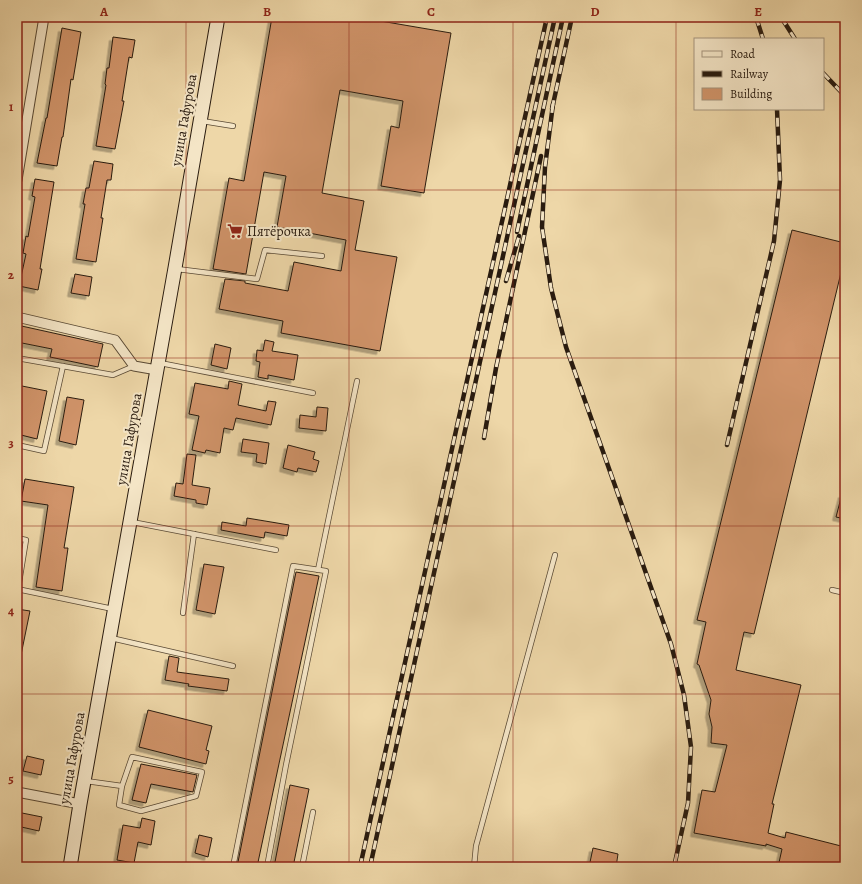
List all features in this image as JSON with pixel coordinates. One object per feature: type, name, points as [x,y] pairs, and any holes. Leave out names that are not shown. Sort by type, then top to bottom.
[{"type":"main road","name":"улица Гафурова","points":[[70,867],[218,17]]},
{"type":"street","points":[[17,180],[44,17]]},
{"type":"street","points":[[17,317],[115,340],[134,366],[158,366]]},
{"type":"street","points":[[17,792],[80,804]]},
{"type":"lane","points":[[200,121],[233,126]]},
{"type":"lane","points":[[175,268],[257,279],[265,250],[322,256]]},
{"type":"lane","points":[[17,358],[113,375],[134,366]]},
{"type":"lane","points":[[17,445],[44,450],[63,366]]},
{"type":"lane","points":[[158,366],[313,393]]},
{"type":"lane","points":[[318,570],[357,381]]},
{"type":"lane","points":[[130,522],[276,550]]},
{"type":"lane","points":[[184,613],[194,534]]},
{"type":"lane","points":[[17,538],[26,540],[18,589],[115,609]]},
{"type":"lane","points":[[474,867],[476,846],[555,556]]},
{"type":"lane","points":[[233,867],[293,566],[326,571],[286,765],[267,867]]},
{"type":"lane","points":[[832,590],[845,593]]},
{"type":"lane","points":[[110,638],[233,666]]},
{"type":"lane","points":[[132,757],[202,772],[196,796],[141,811],[119,805],[122,786],[132,757]]},
{"type":"lane","points":[[84,781],[122,786]]},
{"type":"lane","points":[[302,867],[313,812]]},
{"type":"building","points":[[272,17],[357,17],[451,33],[424,193],[381,186],[391,126],[399,128],[403,101],[340,90],[322,193],[364,201],[355,250],[397,257],[380,351],[281,333],[283,321],[219,309],[225,279],[245,281],[245,283],[288,291],[294,262],[341,271],[346,240],[277,227],[286,176],[264,172],[246,274],[213,269],[229,178],[244,181]]},
{"type":"building","points":[[62,28],[81,32],[73,80],[71,79],[63,137],[57,166],[37,163],[47,118]]},
{"type":"building","points":[[113,37],[135,40],[132,58],[129,57],[122,101],[124,101],[115,149],[96,146]]},
{"type":"building","points":[[94,161],[113,164],[111,180],[107,180],[96,262],[76,259],[85,204],[83,204],[86,188],[89,188]]},
{"type":"building","points":[[35,179],[54,182],[38,290],[19,286],[26,254],[23,253],[26,236],[28,237],[35,197],[32,196]]},
{"type":"building","points":[[792,230],[845,243],[845,256],[754,634],[744,632],[736,670],[801,685],[772,804],[774,804],[768,833],[785,838],[786,832],[845,847],[845,867],[778,867],[782,849],[766,844],[766,846],[694,833],[702,790],[715,792],[727,745],[711,743],[712,727],[709,714],[711,700],[699,665],[697,664],[706,622],[697,620]]},
{"type":"building","points":[[75,274],[92,277],[89,296],[71,293]]},
{"type":"building","points":[[17,325],[103,344],[98,367],[50,357],[52,349],[17,342]]},
{"type":"building","points":[[265,340],[274,342],[272,351],[298,355],[294,380],[268,375],[268,379],[258,377],[260,362],[256,361],[257,350],[263,351]]},
{"type":"building","points":[[215,344],[231,348],[227,369],[211,365]]},
{"type":"building","points":[[229,381],[242,384],[238,405],[266,411],[268,401],[276,402],[271,425],[236,418],[233,430],[224,428],[220,453],[206,450],[205,453],[192,450],[199,416],[189,414],[195,383],[228,389]]},
{"type":"building","points":[[17,385],[47,391],[37,439],[17,434]]},
{"type":"building","points":[[67,397],[84,400],[76,445],[59,441]]},
{"type":"building","points":[[317,407],[328,408],[326,431],[299,428],[300,415],[316,417]]},
{"type":"building","points":[[243,439],[269,443],[266,464],[256,462],[257,454],[241,452]]},
{"type":"building","points":[[288,445],[315,452],[313,459],[319,461],[316,472],[298,468],[297,472],[283,468]]},
{"type":"building","points":[[187,454],[196,455],[192,485],[210,488],[207,505],[196,503],[196,500],[174,496],[176,483],[183,484]]},
{"type":"building","points":[[25,479],[74,487],[64,548],[68,548],[62,591],[36,587],[48,505],[21,501]]},
{"type":"building","points":[[842,494],[845,495],[845,519],[836,517]]},
{"type":"building","points":[[247,518],[289,525],[287,536],[265,532],[264,538],[221,530],[222,522],[246,526]]},
{"type":"building","points":[[204,564],[224,567],[215,614],[196,610]]},
{"type":"building","points":[[296,572],[319,576],[257,867],[237,867]]},
{"type":"building","points":[[17,609],[30,611],[21,655],[17,655]]},
{"type":"building","points":[[169,656],[179,658],[177,672],[229,679],[227,691],[188,686],[189,684],[165,680]]},
{"type":"building","points":[[148,710],[212,726],[206,750],[209,751],[206,764],[139,747]]},
{"type":"building","points":[[27,756],[44,760],[41,775],[23,771]]},
{"type":"building","points":[[141,764],[197,775],[193,792],[151,784],[146,803],[132,800]]},
{"type":"building","points":[[290,785],[309,789],[293,867],[274,867]]},
{"type":"building","points":[[17,812],[42,817],[39,831],[17,826]]},
{"type":"building","points":[[142,818],[155,821],[151,845],[138,842],[134,863],[117,860],[123,825],[140,828]]},
{"type":"building","points":[[199,835],[212,838],[208,857],[195,853]]},
{"type":"building","points":[[593,848],[618,854],[616,867],[589,867]]},
{"type":"railway","points":[[360,867],[547,17]]},
{"type":"railway","points":[[370,867],[555,17]]},
{"type":"railway","points":[[517,232],[563,17]]},
{"type":"railway","points":[[552,109],[572,17]]},
{"type":"railway","points":[[756,17],[763,38]]},
{"type":"railway","points":[[781,17],[794,38]]},
{"type":"railway","points":[[824,74],[845,96]]},
{"type":"railway","points":[[553,104],[545,167],[542,227],[551,288],[566,347],[671,644],[684,695],[691,747],[688,803],[674,867]]},
{"type":"railway","points":[[727,445],[774,241],[780,180],[777,110]]},
{"type":"railway","points":[[484,438],[496,368],[541,156]]},
{"type":"railway","points":[[506,281],[519,236]]},
{"type":"place","name":"Пятёрочка","points":[[235,231]]}]
